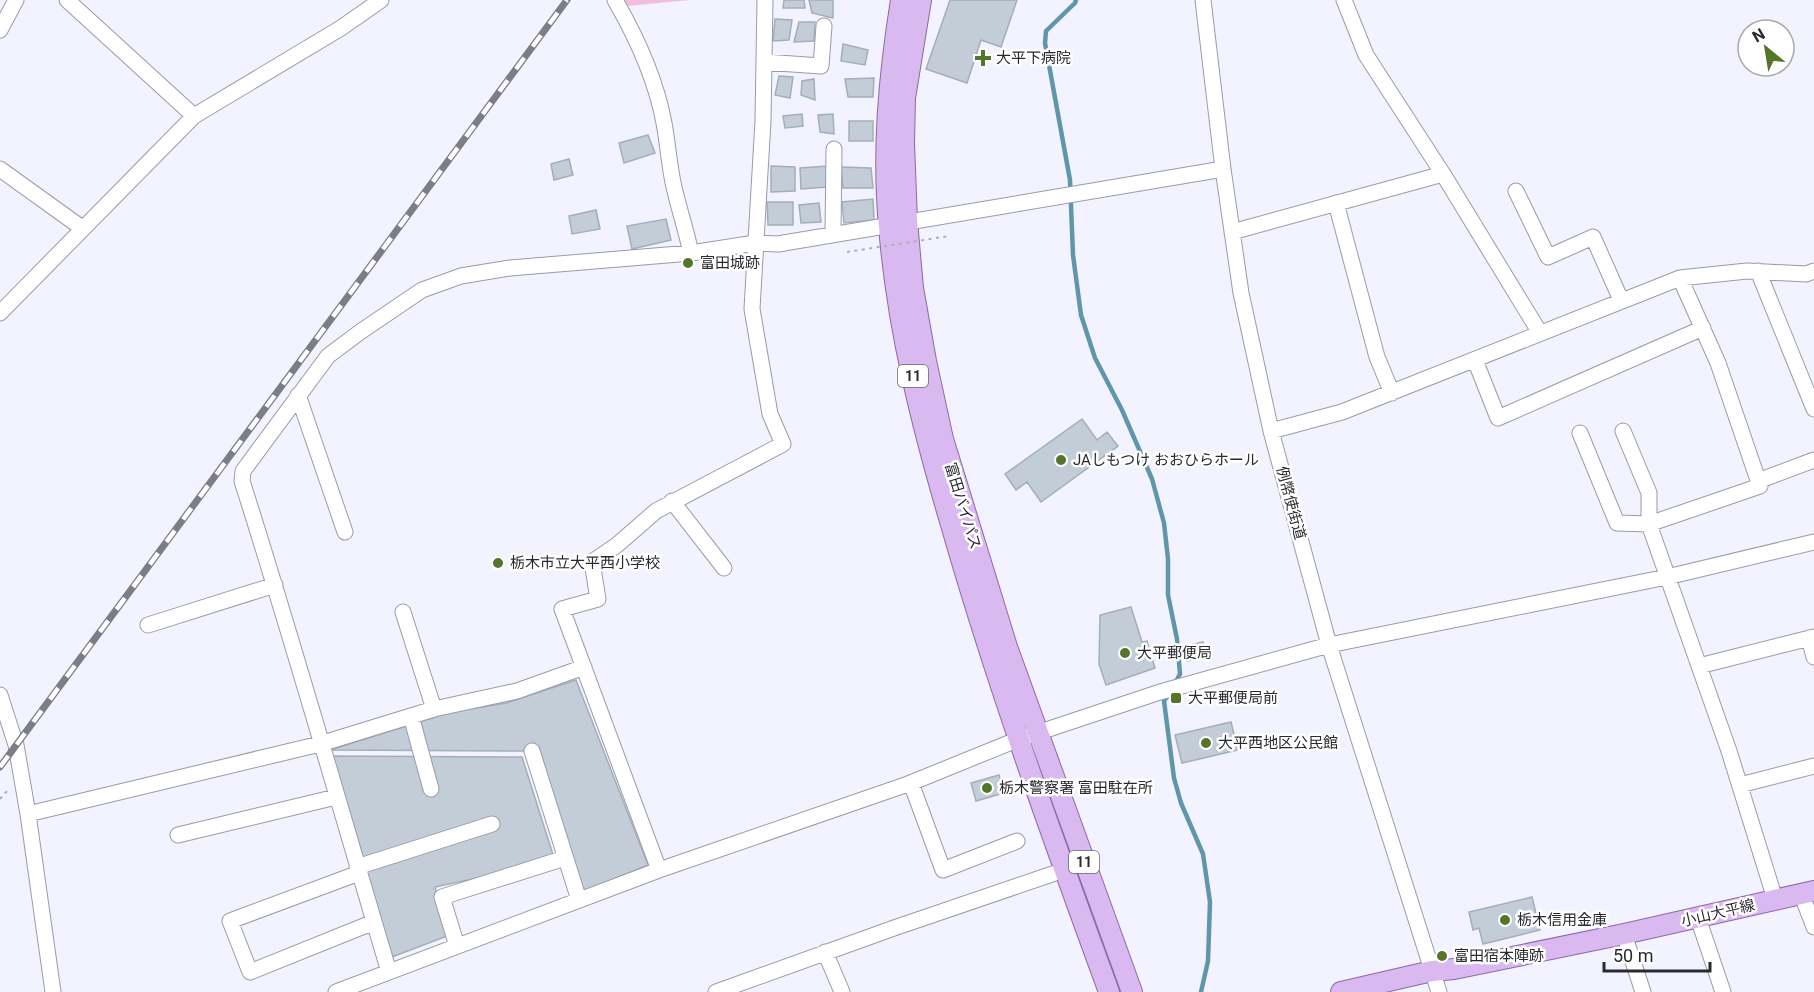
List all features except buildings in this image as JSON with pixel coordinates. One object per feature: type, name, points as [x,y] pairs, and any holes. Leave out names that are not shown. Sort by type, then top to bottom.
[{"type":"main road","name":"富田バイパス","points":[[901,0],[891,65],[887,115],[898,223],[903,327],[925,433],[986,644],[1109,992]]},
{"type":"main road","name":"富田バイパス","points":[[921,0],[905,98],[898,223],[913,288],[919,327],[943,438],[1008,647],[1132,992]]},
{"type":"main road","name":"小山大平線","points":[[1341,992],[1432,971],[1454,969],[1624,934],[1808,892]]},
{"type":"street","points":[[0,30],[16,0]]},
{"type":"street","points":[[67,0],[194,116]]},
{"type":"street","points":[[0,313],[194,116],[341,28],[365,4],[381,0]]},
{"type":"street","points":[[615,0],[642,50],[660,106],[674,186],[691,253]]},
{"type":"street","points":[[659,870],[562,609],[598,598],[592,562],[617,545],[656,511],[783,444],[770,414],[752,309],[763,121],[765,0]]},
{"type":"street","name":"例幣使街道","points":[[1203,0],[1223,170],[1241,292],[1271,431],[1329,645],[1439,992]]},
{"type":"street","points":[[1344,0],[1366,55],[1443,174],[1540,333]]},
{"type":"street","points":[[764,62],[821,66],[824,26]]},
{"type":"street","points":[[833,234],[834,149]]},
{"type":"street","points":[[0,169],[82,228]]},
{"type":"street","points":[[389,972],[320,744],[291,635],[243,481],[243,471],[328,356],[422,290],[460,276],[567,262],[691,253],[755,243],[778,244],[1223,170]]},
{"type":"street","points":[[1232,232],[1443,174]]},
{"type":"street","points":[[1516,190],[1548,257],[1593,237],[1620,300]]},
{"type":"street","points":[[1336,203],[1377,357],[1392,393]]},
{"type":"street","points":[[1271,431],[1342,412],[1620,300],[1680,279],[1758,271],[1806,274],[1814,271]]},
{"type":"street","points":[[1758,271],[1814,409]]},
{"type":"street","points":[[1580,433],[1617,523],[1649,524],[1760,486],[1718,363],[1680,279]]},
{"type":"street","points":[[1475,360],[1498,418],[1703,328]]},
{"type":"street","points":[[298,395],[345,532]]},
{"type":"street","points":[[1623,431],[1649,493],[1649,524],[1740,785],[1775,899]]},
{"type":"street","points":[[1758,481],[1814,460]]},
{"type":"street","points":[[672,501],[724,568]]},
{"type":"street","points":[[336,992],[659,870],[911,783],[1019,739],[1160,692],[1329,645],[1667,577],[1814,542]]},
{"type":"street","points":[[148,626],[275,585]]},
{"type":"street","points":[[403,612],[434,709]]},
{"type":"street","points":[[1700,666],[1811,637],[1814,657]]},
{"type":"street","points":[[28,814],[320,744],[434,709],[517,691],[584,667]]},
{"type":"street","points":[[0,695],[16,745],[53,992]]},
{"type":"street","points":[[411,716],[431,789]]},
{"type":"street","points":[[532,751],[579,900]]},
{"type":"street","points":[[1740,785],[1814,766]]},
{"type":"street","points":[[911,783],[943,870],[1017,841]]},
{"type":"street","points":[[178,835],[336,797]]},
{"type":"street","points":[[374,922],[250,972],[230,921],[358,870],[492,825]]},
{"type":"street","points":[[458,946],[442,897],[565,858]]},
{"type":"street","points":[[716,992],[1064,870]]},
{"type":"street","points":[[1808,892],[1814,927]]},
{"type":"street","points":[[1698,918],[1723,992]]},
{"type":"street","points":[[1624,934],[1643,992]]},
{"type":"street","points":[[825,952],[842,992]]},
{"type":"path","points":[[847,252],[949,236]]},
{"type":"shaded area","points":[[624,0],[690,0],[627,6]]},
{"type":"waterway","points":[[1076,0],[1046,31],[1045,43],[1070,180],[1073,255],[1081,315],[1095,358],[1122,410],[1152,479],[1164,523],[1168,559],[1168,595],[1177,639],[1180,674],[1174,685]]},
{"type":"waterway","points":[[1168,695],[1164,701],[1174,778],[1181,803],[1203,854],[1210,902],[1208,961],[1201,992]]},
{"type":"railway","points":[[0,767],[567,0]]},
{"type":"place","name":"大平下病院","points":[[983,58]]},
{"type":"place","name":"富田城跡","points":[[688,263]]},
{"type":"place","name":"JAしもつけ おおひらホール","points":[[1061,460]]},
{"type":"place","name":"栃木市立大平西小学校","points":[[498,563]]},
{"type":"place","name":"大平郵便局","points":[[1125,653]]},
{"type":"place","name":"大平郵便局前","points":[[1176,698]]},
{"type":"place","name":"大平西地区公民館","points":[[1206,743]]},
{"type":"place","name":"栃木警察署 富田駐在所","points":[[987,788]]},
{"type":"place","name":"栃木信用金庫","points":[[1505,920]]},
{"type":"place","name":"富田宿本陣跡","points":[[1442,956]]}]
